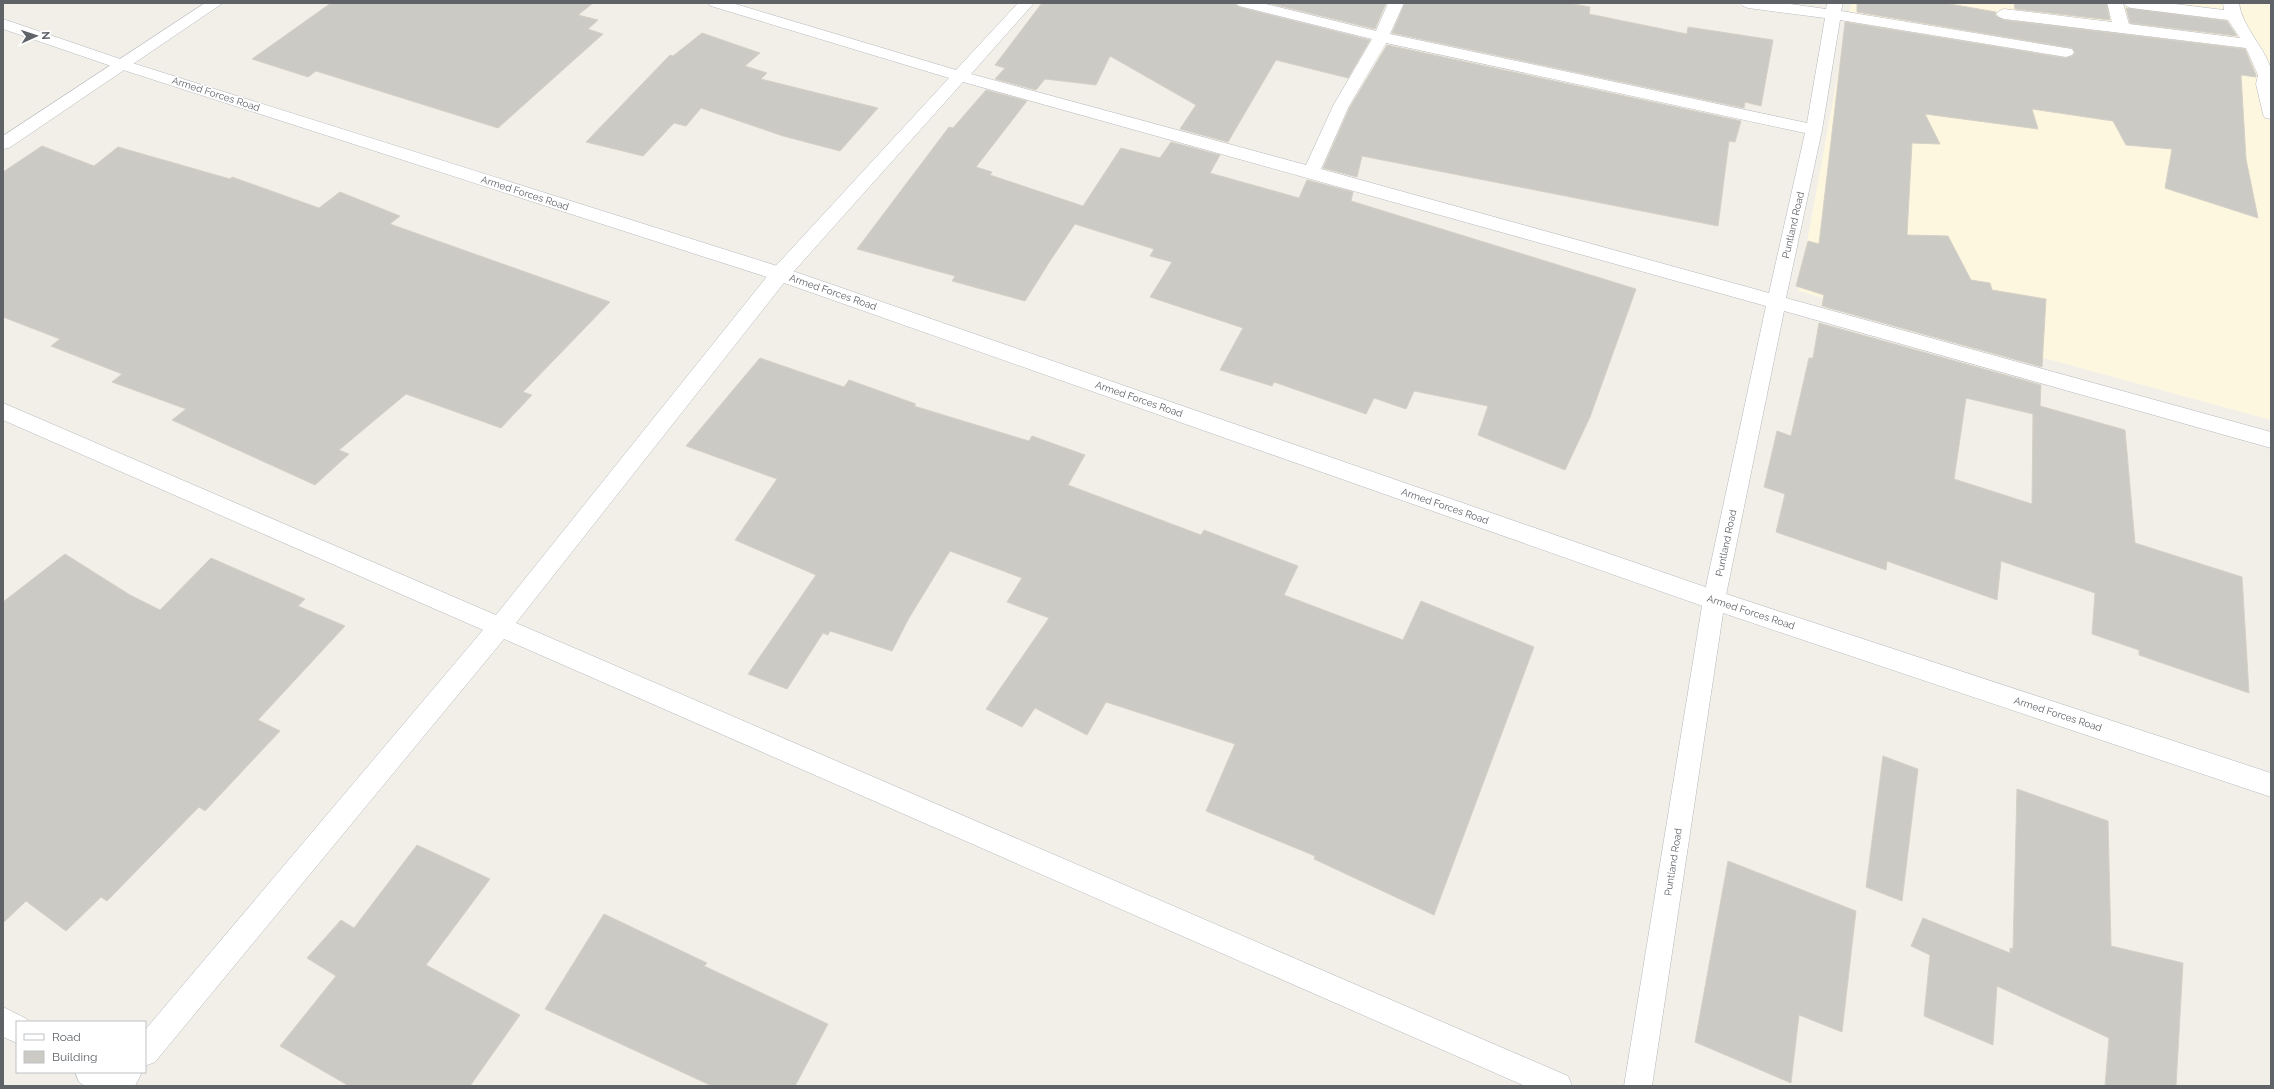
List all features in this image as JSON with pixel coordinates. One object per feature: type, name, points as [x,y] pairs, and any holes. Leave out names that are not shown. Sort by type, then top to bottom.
[{"type":"street","points":[[3,144],[124,65],[215,3]]},
{"type":"street","points":[[716,3],[960,76],[1311,172],[2271,440]]},
{"type":"street","points":[[146,1051],[499,628],[780,274],[1026,3]]},
{"type":"street","points":[[1244,3],[1381,37],[1814,130]]},
{"type":"street","points":[[1311,172],[1341,106],[1381,37],[1396,3]]},
{"type":"street","points":[[1748,3],[1834,9],[2066,52]]},
{"type":"street","points":[[2115,3],[2122,29]]},
{"type":"street","points":[[2132,3],[2232,10],[2252,44],[2266,75],[2264,84],[2271,114]]},
{"type":"street","points":[[2010,42],[2003,8],[2122,29],[2252,44]]},
{"type":"street","name":"Puntland Road","points":[[1638,1086],[1714,600],[1776,302],[1814,130],[1834,9]]},
{"type":"street","name":"Armed Forces Road","points":[[3,24],[124,65],[780,274],[1714,600],[2271,785]]},
{"type":"street","points":[[3,411],[499,628],[1558,1086]]},
{"type":"street","points":[[3,1021],[16,1028]]},
{"type":"street","points":[[91,1073],[112,1086]]},
{"type":"street","points":[[116,1086],[127,1073]]},
{"type":"shaded area","points":[[1851,3],[2271,3],[2271,420],[1798,291]]},
{"type":"building","points":[[331,3],[593,3],[578,15],[598,20],[588,29],[603,34],[498,128],[316,71],[308,77],[252,59]]},
{"type":"building","points":[[1042,3],[1234,3],[1239,7],[1370,40],[1348,78],[1276,60],[1228,142],[1180,129],[1196,105],[1110,56],[1096,85],[1045,79],[1036,90],[995,79],[1005,68],[995,65]]},
{"type":"building","points":[[1268,3],[1386,3],[1375,29]]},
{"type":"building","points":[[1405,3],[1568,3],[1590,7],[1589,14],[1687,34],[1688,27],[1773,40],[1761,106],[1745,102],[1744,108],[1392,33]]},
{"type":"building","points":[[1857,3],[1944,3],[1996,12],[1995,15],[2004,20],[2245,49],[2256,75],[2256,77],[2241,75],[2246,159],[2258,218],[2165,188],[2172,149],[2126,145],[2113,121],[2032,109],[2038,129],[1925,114],[1940,144],[1912,143],[1907,235],[1948,236],[1971,280],[1990,283],[1992,290],[2046,299],[2042,367],[1822,306],[1824,295],[1796,286],[1808,241],[1819,244],[1845,22],[2066,58],[2075,53],[2072,48],[1857,12]]},
{"type":"building","points":[[2014,3],[2106,3],[2110,20],[2015,9]]},
{"type":"building","points":[[2126,8],[2227,21],[2237,36],[2130,23]]},
{"type":"building","points":[[702,33],[760,53],[745,66],[767,73],[761,79],[878,108],[840,151],[783,136],[701,108],[686,126],[674,123],[643,156],[586,142],[670,55],[673,56]]},
{"type":"building","points":[[1387,45],[1741,121],[1735,142],[1729,141],[1718,226],[1362,156],[1357,177],[1323,168],[1350,107]]},
{"type":"building","points":[[986,90],[1027,101],[976,167],[992,172],[990,175],[1083,206],[1121,148],[1160,158],[1171,142],[1220,155],[1210,173],[1299,198],[1307,180],[1353,192],[1351,201],[1636,289],[1590,417],[1565,470],[1478,435],[1488,406],[1414,391],[1406,409],[1374,398],[1366,414],[1274,382],[1272,386],[1220,370],[1243,328],[1150,297],[1172,262],[1150,256],[1154,249],[1075,224],[1025,301],[952,281],[955,276],[857,249],[949,127],[953,128]]},
{"type":"building","points":[[42,146],[94,166],[118,147],[230,179],[232,177],[319,208],[340,192],[400,216],[390,224],[610,302],[523,392],[532,395],[501,428],[406,394],[339,450],[349,454],[315,485],[172,420],[186,409],[112,382],[122,374],[51,346],[60,339],[3,317],[3,172]]},
{"type":"building","points":[[1819,323],[2041,385],[2040,406],[2125,430],[2135,543],[2242,577],[2249,693],[2139,655],[2139,650],[2092,634],[2095,593],[2001,561],[1997,600],[1887,561],[1886,570],[1776,532],[1785,494],[1764,487],[1777,431],[1791,436],[1809,358],[1813,358]],"holes":[[[1966,398],[2033,414],[2032,504],[1954,479]]]},
{"type":"building","points":[[760,358],[844,387],[849,380],[916,404],[914,406],[1029,441],[1032,436],[1085,455],[1068,485],[1201,535],[1204,530],[1298,566],[1284,595],[1403,640],[1421,601],[1534,647],[1434,915],[1314,859],[1315,856],[1206,811],[1235,744],[1106,702],[1087,735],[1035,708],[1022,727],[986,709],[1049,618],[1007,602],[1022,578],[950,551],[909,618],[892,651],[830,631],[828,635],[823,633],[787,689],[748,674],[816,575],[735,540],[777,479],[686,446]]},
{"type":"building","points":[[65,554],[130,595],[160,610],[211,558],[305,599],[298,606],[345,626],[258,720],[280,731],[205,811],[199,807],[107,901],[101,897],[66,931],[26,901],[3,923],[3,602]]},
{"type":"building","points":[[1883,756],[1918,769],[1902,901],[1866,887]]},
{"type":"building","points":[[2017,789],[2108,821],[2111,946],[2183,963],[2176,1086],[2105,1086],[2109,1038],[1997,986],[1993,1045],[1924,1016],[1930,955],[1911,946],[1923,918],[2010,953],[2010,948],[2013,949]]},
{"type":"building","points":[[417,845],[490,879],[426,965],[520,1015],[470,1086],[349,1086],[280,1046],[336,976],[307,958],[341,920],[354,928]]},
{"type":"building","points":[[1728,861],[1856,911],[1842,1032],[1799,1015],[1791,1083],[1695,1042]]},
{"type":"building","points":[[604,914],[707,963],[704,966],[828,1024],[795,1086],[712,1086],[545,1009]]}]
